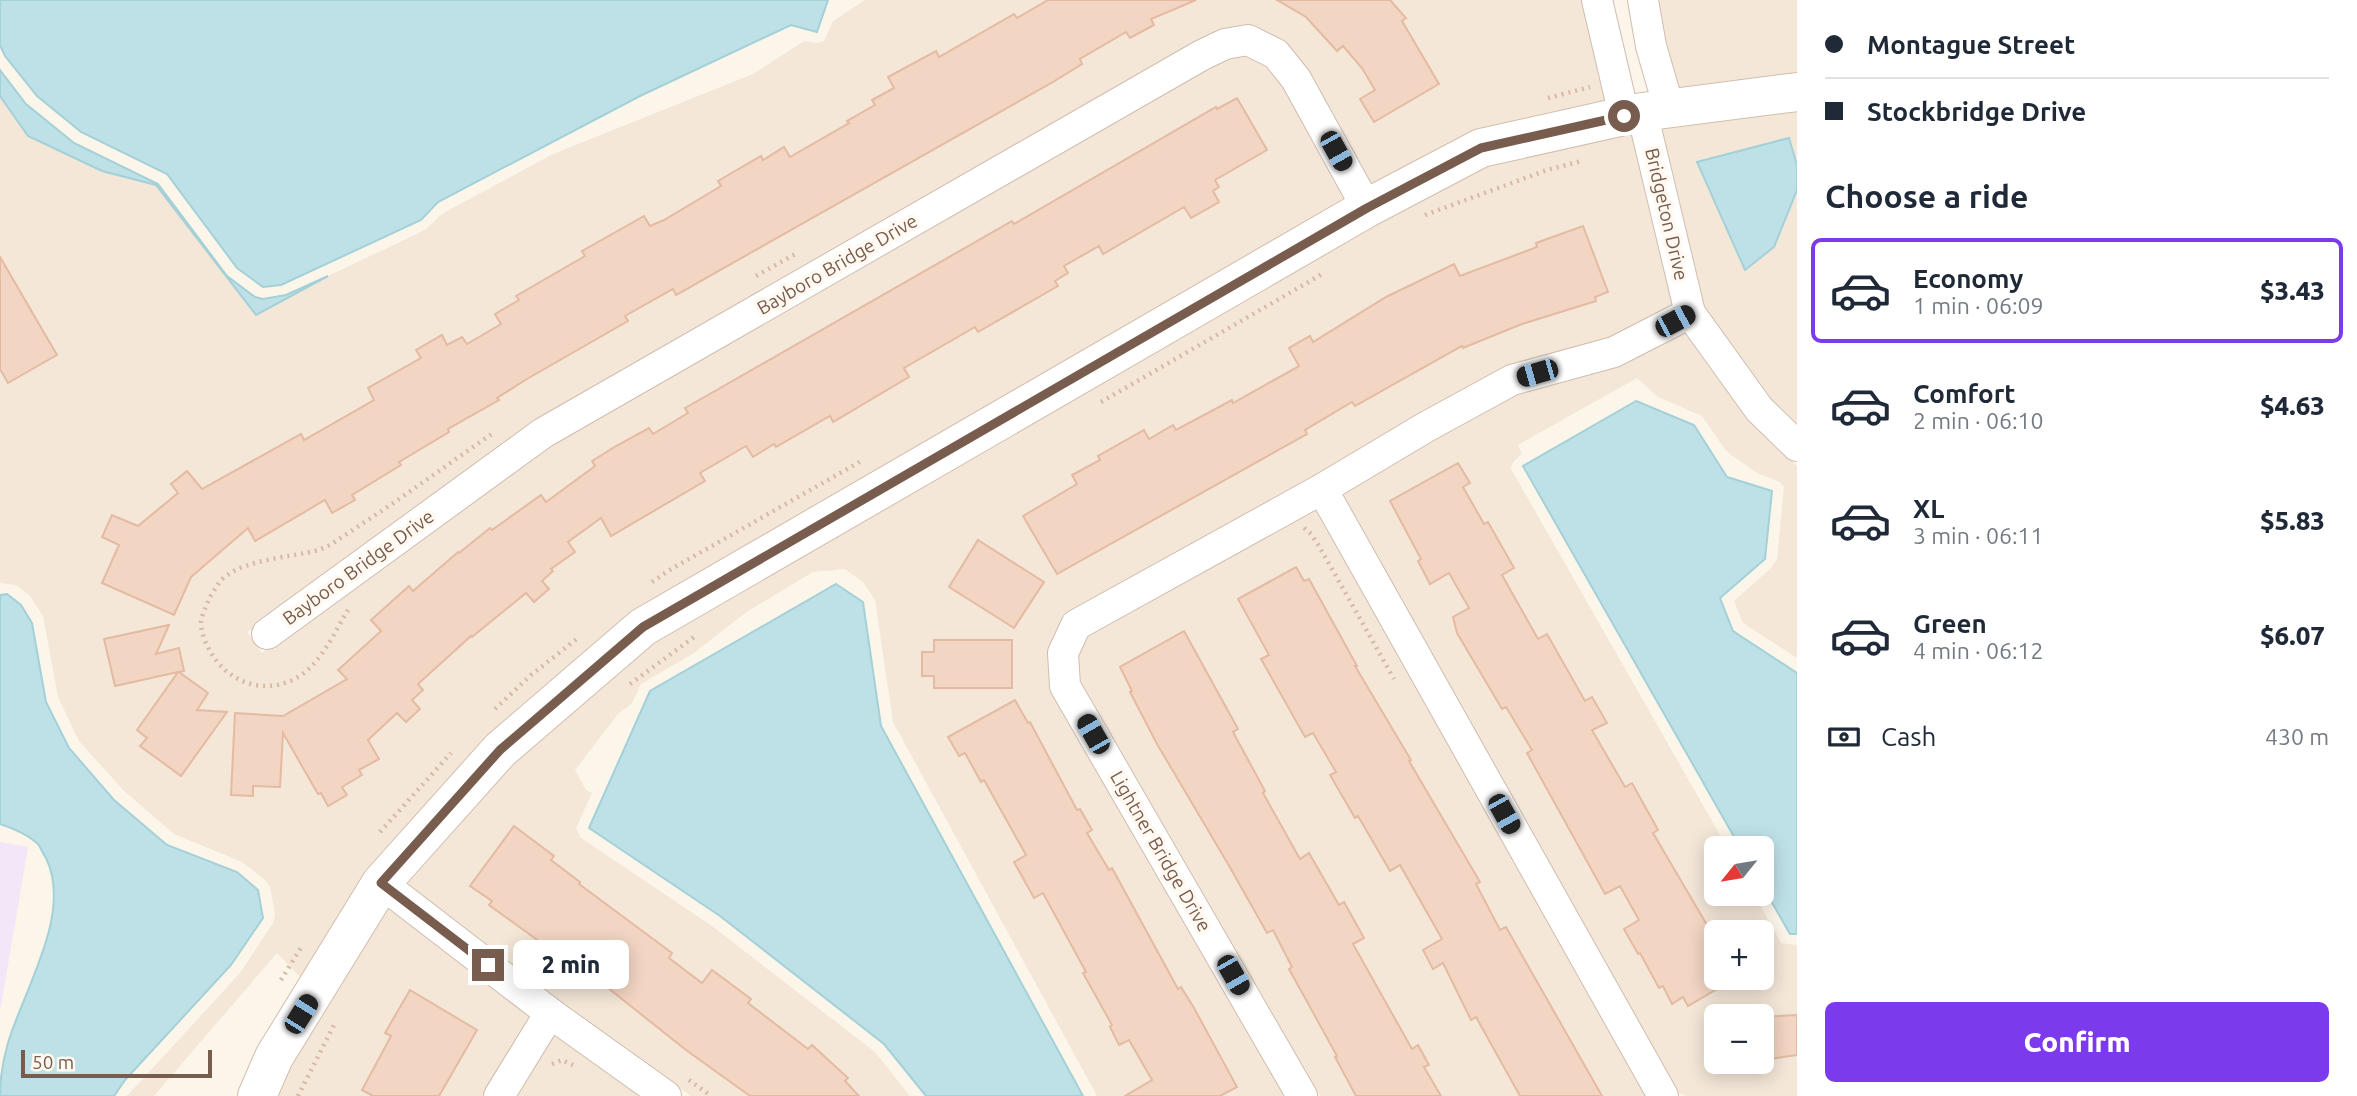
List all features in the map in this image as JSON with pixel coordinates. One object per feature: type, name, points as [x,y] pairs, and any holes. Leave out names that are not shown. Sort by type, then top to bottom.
[{"type":"street","points":[[1598,5],[1642,0]]},
{"type":"street","name":"Bridgeton Drive","points":[[1642,0],[1651,47],[1645,112]]},
{"type":"street","name":"Bridgeton Drive","points":[[1598,5],[1645,112],[1690,313],[1759,409],[1797,446]]},
{"type":"street","name":"Bayboro Bridge Drive","points":[[267,634],[543,433],[1225,44],[1248,40],[1276,54],[1296,79],[1367,208]]},
{"type":"street","points":[[257,1096],[274,1058],[381,883],[500,750],[643,627],[1367,208],[1481,148],[1645,112],[1797,92]]},
{"type":"street","name":"Lightner Bridge Drive","points":[[1302,1096],[1065,685],[1063,653],[1076,625],[1512,380],[1615,352],[1690,313]]},
{"type":"street","points":[[1322,489],[1663,1096]]},
{"type":"street","points":[[381,883],[550,1013],[674,1085]]},
{"type":"street","points":[[499,1096],[550,1013]]},
{"type":"path","points":[[1536,102],[1598,85]]},
{"type":"path","points":[[1414,219],[1547,170],[1587,159]]},
{"type":"path","points":[[747,282],[801,251]]},
{"type":"path","points":[[1092,407],[1269,307],[1333,267]]},
{"type":"path","points":[[353,602],[317,660],[302,675],[279,685],[261,687],[235,679],[212,657],[204,640],[201,622],[206,604],[216,586],[226,576],[243,566],[319,550],[330,545],[499,428]]},
{"type":"path","points":[[646,586],[869,456]]},
{"type":"path","points":[[1297,530],[1304,528]]},
{"type":"path","points":[[623,689],[671,652],[704,631]]},
{"type":"path","points":[[488,715],[531,675],[583,634]]},
{"type":"path","points":[[376,838],[453,751]]},
{"type":"path","points":[[280,981],[305,941]]},
{"type":"path","points":[[298,1096],[339,1015]]},
{"type":"path","points":[[546,1069],[554,1062],[562,1060],[583,1071]]},
{"type":"path","points":[[674,1085],[711,1096]]},
{"type":"shaded area","points":[[865,0],[1582,0],[1607,106],[1374,190],[1256,28],[535,422],[247,632],[262,653],[550,444],[1228,57],[1245,54],[1266,65],[1283,87],[1348,204],[634,618],[305,982],[277,953],[154,1096],[127,1096],[240,973],[273,923],[275,915],[270,887],[266,881],[242,862],[174,834],[124,791],[79,741],[58,697],[43,616],[30,596],[16,585],[0,583],[0,96],[28,136],[102,171],[156,185],[256,314],[425,230],[442,214],[553,154],[753,74],[804,41],[824,41],[833,21]]},
{"type":"shaded area","points":[[1658,0],[1797,0],[1797,78],[1680,93],[1665,43]]},
{"type":"shaded area","points":[[1797,105],[1797,165],[1789,138],[1774,246],[1797,190],[1797,425],[1770,400],[1704,306],[1661,125]]},
{"type":"shaded area","points":[[1631,128],[1674,307],[1050,649],[1285,1096],[1097,1096],[893,722],[875,600],[863,582],[845,569],[813,572],[745,613],[694,653],[641,684],[632,703],[618,714],[575,770],[586,790],[592,793],[576,828],[581,838],[712,926],[875,1052],[910,1096],[691,1096],[559,1002],[402,880],[510,758],[651,638],[1485,161]]},
{"type":"shaded area","points":[[1684,330],[1748,419],[1797,466],[1797,658],[1743,623],[1734,601],[1772,567],[1777,559],[1784,487],[1780,482],[1757,473],[1726,451],[1702,416],[1658,397],[1637,378],[1518,445],[1522,454],[1513,462],[1511,469],[1721,836],[1704,836],[1704,906],[1761,906],[1768,920],[1704,920],[1704,990],[1774,990],[1774,930],[1781,943],[1797,945],[1797,1096],[1686,1096],[1679,1093],[1341,493],[1432,438],[1516,392]]},
{"type":"shaded area","points":[[1315,508],[1646,1096],[1320,1096],[1080,680],[1077,654],[1087,634]]},
{"type":"shaded area","points":[[0,842],[28,847],[0,1012]]},
{"type":"shaded area","points":[[385,904],[531,1017],[483,1096],[273,1096]]},
{"type":"shaded area","points":[[553,1033],[641,1096],[515,1096]]},
{"type":"water","points":[[0,0],[828,0],[817,32],[791,25],[640,96],[438,202],[421,220],[281,285],[263,287],[237,268],[167,174],[81,132],[37,96],[5,56],[0,45]]},
{"type":"water","points":[[0,70],[26,104],[74,143],[158,184],[227,276],[255,297],[263,299],[286,295],[328,276],[256,315],[156,185],[102,171],[28,136],[0,96]]},
{"type":"water","points":[[1789,138],[1797,165],[1797,190],[1774,247],[1745,270],[1697,162]]},
{"type":"water","points":[[1636,401],[1694,425],[1727,477],[1772,491],[1765,559],[1720,598],[1733,631],[1797,673],[1797,934],[1790,934],[1774,906],[1774,836],[1734,836],[1523,466]]},
{"type":"water","points":[[836,584],[863,602],[881,726],[1083,1096],[926,1096],[884,1044],[720,916],[589,828],[650,691]]},
{"type":"water","points":[[7,594],[21,605],[32,623],[46,702],[69,748],[114,800],[167,845],[237,872],[258,890],[263,918],[231,965],[125,1080],[114,1096],[0,1096],[8,1043],[43,951],[54,903],[53,880],[38,844],[0,824],[0,595]]},
{"type":"building","points":[[1048,0],[1196,0],[1151,19],[1154,25],[1130,38],[1126,32],[1080,59],[1082,64],[1053,82],[676,295],[673,289],[625,316],[628,321],[527,379],[497,398],[499,400],[448,429],[449,432],[399,462],[401,465],[352,495],[355,500],[332,513],[325,500],[255,541],[248,528],[191,577],[174,615],[102,583],[119,545],[102,537],[112,515],[138,526],[178,493],[171,484],[187,471],[202,489],[301,434],[304,440],[374,400],[368,388],[421,358],[416,350],[442,335],[447,345],[462,337],[467,344],[501,324],[495,314],[519,300],[516,296],[585,256],[582,251],[644,216],[650,226],[664,220],[721,186],[718,181],[761,156],[763,160],[784,147],[790,157],[875,105],[872,100],[894,88],[888,77],[936,51],[939,57],[1014,14],[1017,18]]},
{"type":"building","points":[[1277,0],[1390,0],[1406,18],[1402,21],[1439,84],[1374,122],[1360,99],[1375,90],[1362,68],[1343,46],[1337,51],[1306,17]]},
{"type":"building","points":[[1237,98],[1267,150],[1215,180],[1219,187],[1213,191],[1219,202],[1191,218],[1184,207],[1103,254],[1099,246],[1064,266],[1068,273],[1055,281],[1058,286],[978,332],[975,327],[904,368],[909,377],[833,422],[830,416],[753,457],[746,446],[700,473],[705,481],[611,536],[601,518],[568,542],[575,552],[551,569],[553,571],[542,581],[549,589],[534,602],[526,593],[471,636],[418,684],[423,690],[412,700],[420,709],[406,722],[397,713],[368,740],[379,759],[359,770],[362,775],[342,787],[347,795],[328,806],[321,793],[318,794],[283,733],[280,787],[253,786],[253,796],[231,795],[235,713],[283,716],[347,679],[338,670],[381,631],[371,620],[409,586],[413,591],[490,528],[492,530],[541,495],[546,502],[595,466],[592,461],[616,446],[649,428],[653,434],[688,413],[685,408],[1012,221],[1014,224],[1216,107],[1217,109]]},
{"type":"building","points":[[1583,226],[1608,292],[1595,297],[1596,301],[1522,324],[1463,348],[1462,346],[1355,406],[1352,402],[1305,430],[1307,434],[1057,574],[1023,516],[1077,484],[1072,475],[1100,460],[1098,456],[1144,430],[1149,439],[1173,425],[1176,430],[1232,400],[1233,403],[1299,366],[1289,348],[1310,336],[1313,342],[1386,297],[1454,264],[1460,276],[1537,247],[1536,243]]},
{"type":"building","points":[[0,257],[57,355],[8,383],[0,369]]},
{"type":"building","points":[[1458,463],[1470,483],[1463,487],[1484,524],[1488,522],[1514,568],[1502,575],[1538,639],[1547,634],[1585,701],[1592,697],[1607,723],[1592,730],[1625,787],[1632,783],[1658,830],[1653,833],[1704,920],[1704,990],[1715,990],[1688,1006],[1683,997],[1672,1004],[1663,986],[1659,988],[1624,929],[1639,920],[1620,886],[1605,894],[1527,753],[1532,750],[1506,707],[1502,709],[1457,633],[1453,617],[1469,608],[1449,573],[1430,584],[1418,561],[1421,559],[1390,501]]},
{"type":"building","points":[[978,540],[1044,582],[1014,628],[949,587]]},
{"type":"building","points":[[1296,567],[1304,581],[1309,579],[1355,666],[1480,882],[1476,884],[1500,930],[1506,927],[1602,1096],[1520,1096],[1476,1017],[1471,1020],[1443,963],[1433,969],[1423,950],[1442,939],[1400,865],[1390,871],[1358,816],[1355,818],[1330,775],[1336,772],[1313,733],[1305,737],[1261,659],[1269,655],[1238,599]]},
{"type":"building","points":[[169,625],[156,654],[179,648],[184,671],[179,672],[208,693],[197,710],[227,712],[181,776],[140,746],[147,738],[137,730],[178,672],[115,686],[104,639]]},
{"type":"building","points":[[1184,631],[1238,729],[1233,732],[1265,791],[1263,793],[1300,859],[1309,853],[1339,905],[1344,902],[1364,938],[1353,944],[1412,1049],[1418,1045],[1429,1065],[1424,1067],[1441,1096],[1356,1096],[1289,969],[1292,967],[1273,930],[1267,933],[1157,744],[1120,667]]},
{"type":"building","points":[[934,640],[1012,640],[1012,688],[934,688],[934,676],[922,676],[922,652],[934,652]]},
{"type":"building","points":[[1015,700],[1028,723],[1030,722],[1077,810],[1080,809],[1092,830],[1087,833],[1109,870],[1112,868],[1178,989],[1181,987],[1194,1008],[1237,1087],[1220,1096],[1125,1096],[1152,1080],[1129,1040],[1119,1045],[1110,1027],[1112,1025],[1083,973],[1086,972],[1043,893],[1034,898],[1014,862],[1026,855],[984,780],[981,782],[965,753],[959,756],[948,737]]},
{"type":"building","points":[[514,826],[554,856],[551,860],[580,882],[579,884],[672,953],[669,958],[702,983],[712,970],[751,999],[748,1003],[808,1049],[812,1045],[848,1078],[845,1081],[859,1096],[750,1096],[686,1050],[603,984],[489,905],[492,901],[470,886]]},
{"type":"building","points":[[410,990],[477,1030],[439,1096],[373,1096],[362,1090],[391,1036],[385,1033]]},
{"type":"building","points":[[1797,1015],[1797,1055],[1774,1058],[1774,1016]]},
{"type":"route","points":[[488,965],[381,883],[500,750],[643,627],[1367,208],[1481,148],[1624,116]]}]
